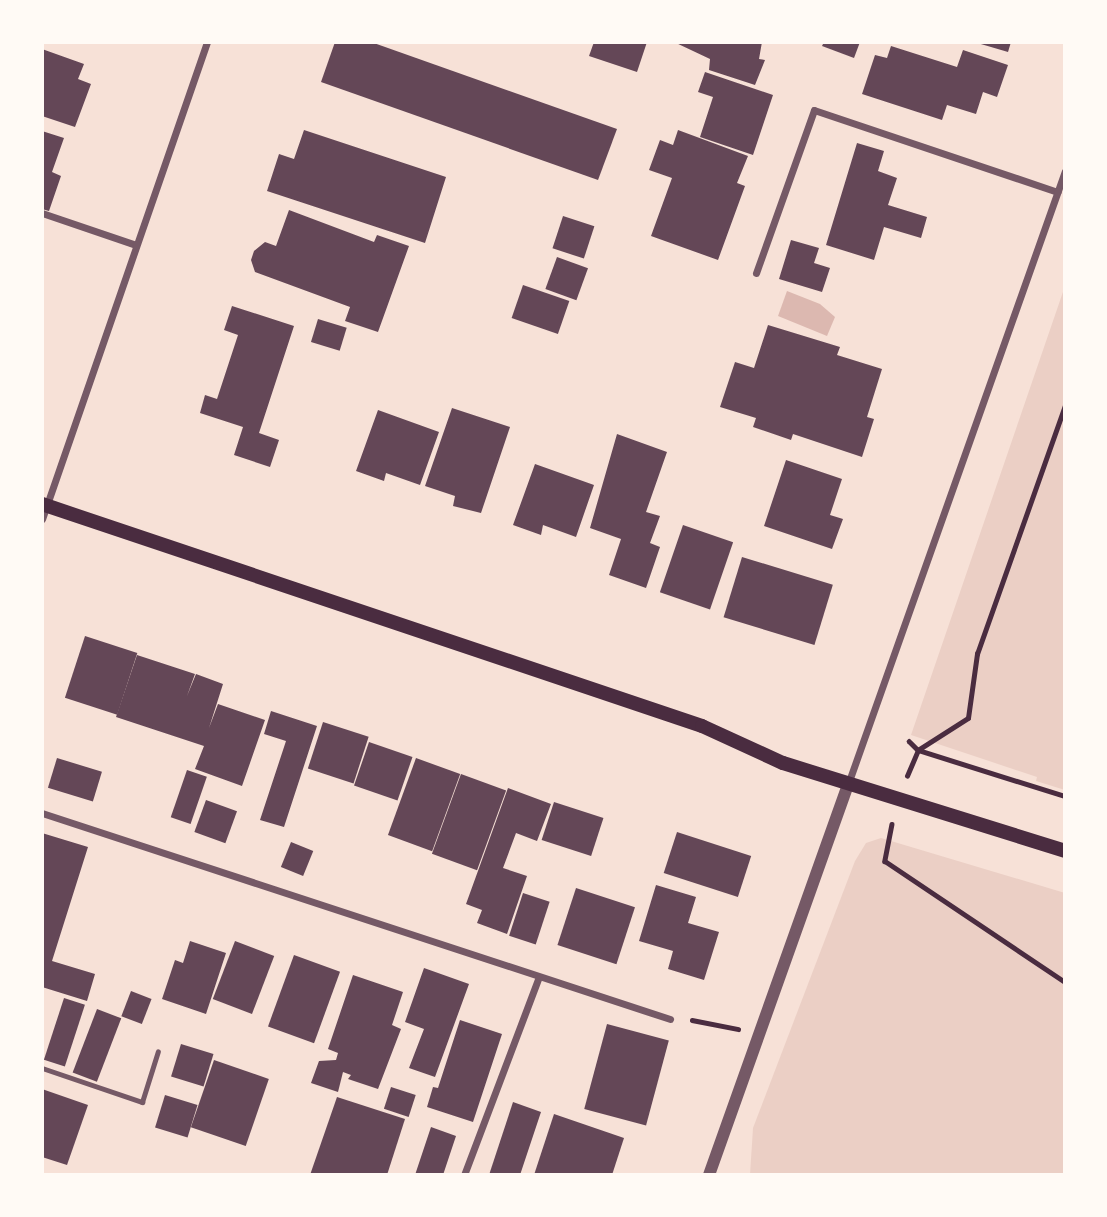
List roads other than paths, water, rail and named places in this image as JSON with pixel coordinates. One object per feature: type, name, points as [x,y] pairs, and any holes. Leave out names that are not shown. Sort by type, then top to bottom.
[{"type":"main road","points":[[43,510],[702,726],[783,763],[848,785],[1065,851]]},
{"type":"street","points":[[43,510],[207,42]]},
{"type":"street","points":[[756,273],[814,110],[1058,192]]},
{"type":"street","points":[[709,1175],[761,1035],[1065,171]]},
{"type":"street","points":[[42,213],[136,244]]},
{"type":"street","points":[[42,813],[538,979],[670,1019]]},
{"type":"street","points":[[464,1175],[538,979]]},
{"type":"lane","points":[[42,1068],[142,1102],[158,1051]]}]
